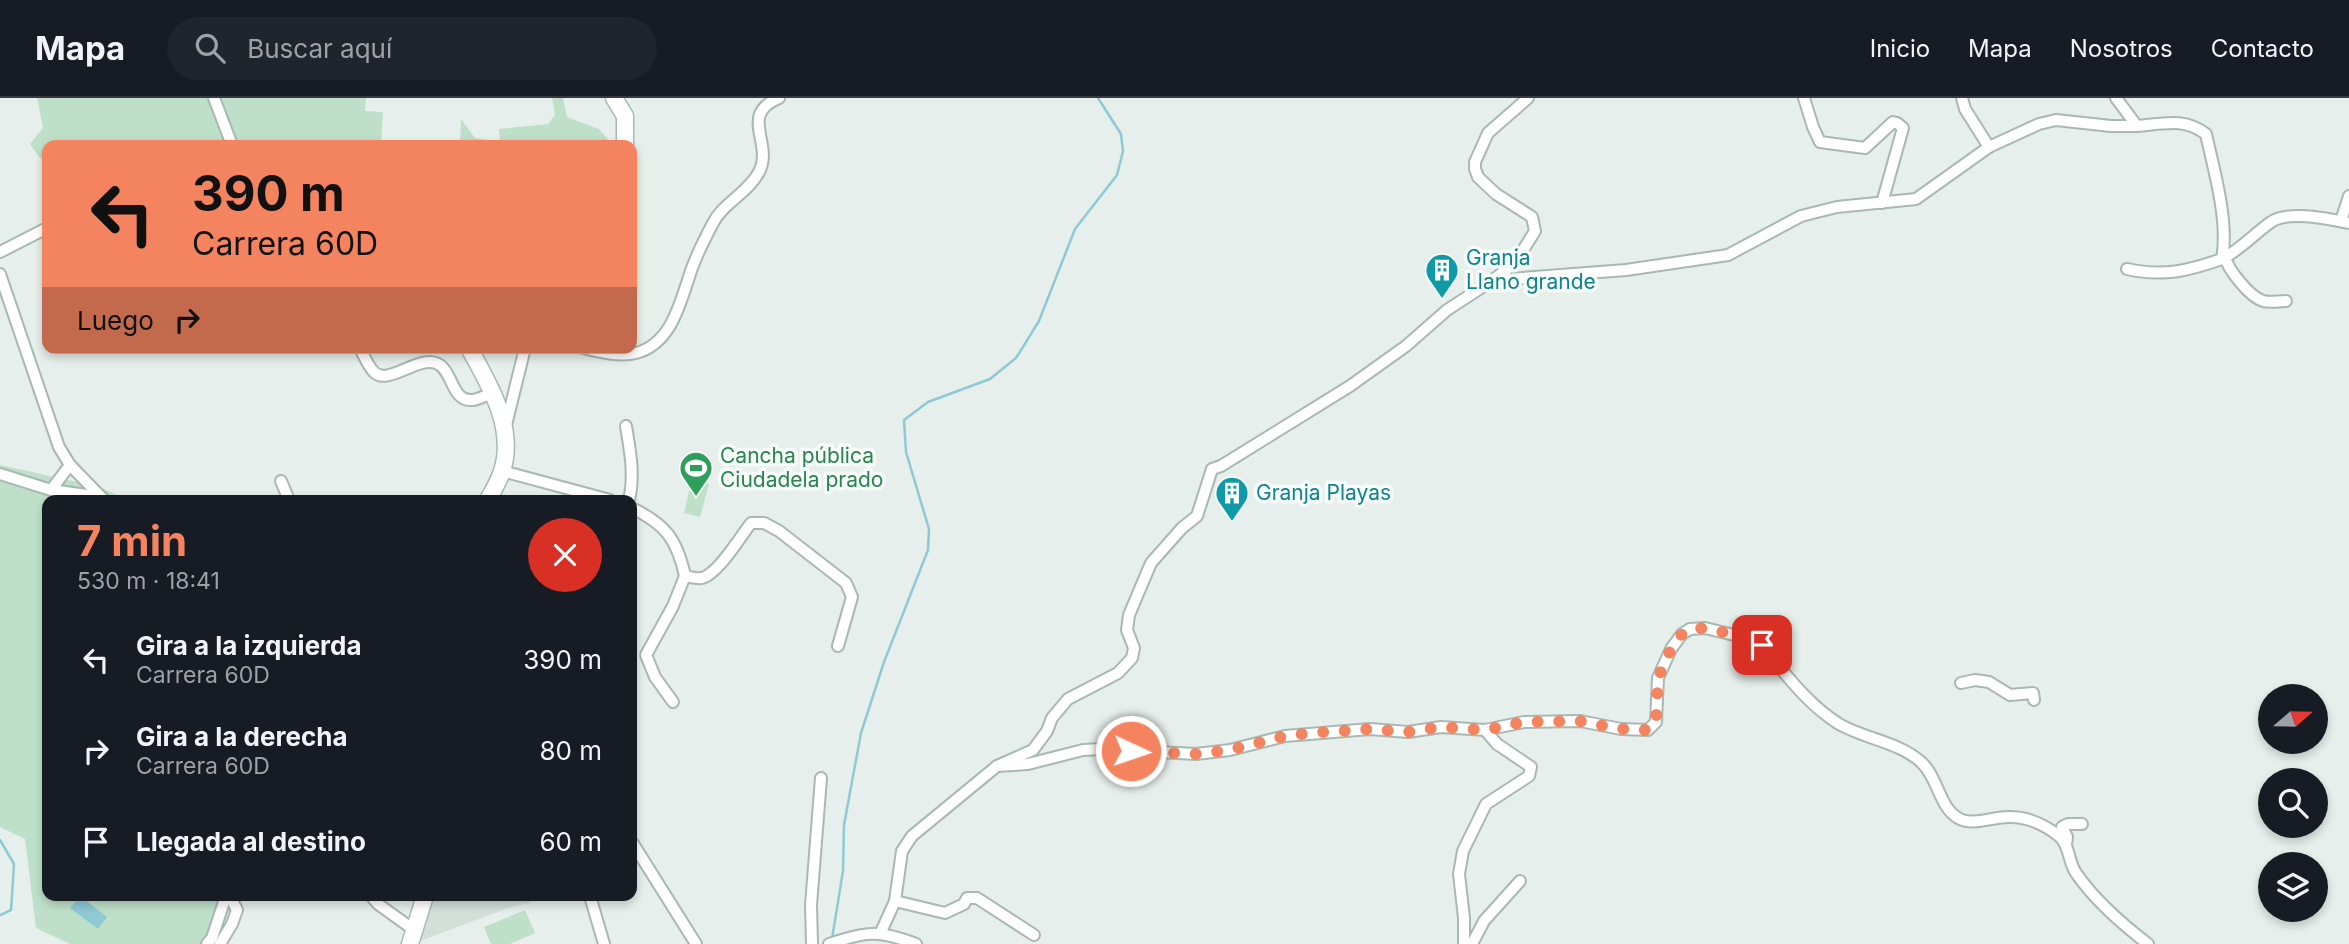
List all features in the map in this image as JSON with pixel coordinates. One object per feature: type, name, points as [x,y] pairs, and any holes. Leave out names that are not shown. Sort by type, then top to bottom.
[{"type":"main road","points":[[614,98],[625,116],[626,140]]},
{"type":"main road","points":[[472,354],[492,393],[505,427],[505,458],[490,495]]},
{"type":"main road","points":[[412,937],[423,901]]},
{"type":"street","points":[[214,98],[230,140]]},
{"type":"street","points":[[620,98],[625,108],[625,116]]},
{"type":"street","points":[[637,353],[662,338],[671,324],[714,220],[747,188],[760,170],[763,152],[758,120],[765,104],[779,98]]},
{"type":"street","points":[[884,944],[881,932],[895,901],[902,851],[912,836],[997,766],[1032,750],[1047,731],[1052,718],[1068,699],[1118,673],[1132,658],[1134,648],[1128,630],[1129,615],[1151,563],[1182,528],[1197,516],[1212,469],[1222,466],[1350,386],[1406,346],[1447,310],[1515,263],[1535,231],[1532,217],[1496,194],[1478,177],[1475,162],[1488,133],[1528,98]]},
{"type":"street","points":[[1804,98],[1820,142],[1865,148],[1893,122],[1903,128],[1882,202]]},
{"type":"street","points":[[1962,98],[1965,109],[1989,147]]},
{"type":"street","points":[[2116,98],[2137,126]]},
{"type":"street","points":[[1493,280],[1626,270],[1728,256],[1801,216],[1837,207],[1916,199],[1989,147],[2039,124],[2056,120],[2111,126],[2170,123],[2193,124],[2206,134],[2221,214],[2224,258],[2229,270],[2254,296],[2263,301],[2286,301]]},
{"type":"street","points":[[2127,269],[2150,274],[2174,273],[2224,258],[2281,217],[2326,218],[2345,222],[2349,196]]},
{"type":"street","points":[[0,253],[42,231]]},
{"type":"street","points":[[0,275],[59,447],[70,464],[99,495]]},
{"type":"street","points":[[364,354],[374,372],[380,376],[433,361],[443,366],[462,398],[471,401],[492,393]]},
{"type":"street","points":[[505,427],[523,354]]},
{"type":"street","points":[[626,426],[632,466],[629,495]]},
{"type":"street","points":[[51,490],[70,464]]},
{"type":"street","points":[[502,471],[580,495]]},
{"type":"street","points":[[0,474],[51,490],[80,495]]},
{"type":"street","points":[[281,481],[287,495]]},
{"type":"street","points":[[637,510],[653,518],[669,534],[681,557],[685,576],[673,606],[646,655],[655,677],[673,702]]},
{"type":"street","points":[[685,576],[702,578],[708,575],[719,565],[751,523],[764,523],[779,531],[846,583],[852,597],[838,646]]},
{"type":"street","points":[[997,766],[1028,764],[1083,750],[1196,754],[1230,750],[1285,736],[1370,729],[1408,732],[1441,727],[1485,730],[1524,722],[1580,721],[1620,729],[1648,730],[1656,722],[1658,678],[1671,649],[1682,634],[1690,629],[1705,628],[1755,640],[1801,692],[1840,724],[1919,760],[1934,777],[1952,814],[1959,820],[1968,822],[2009,817],[2025,819],[2040,823],[2061,837],[2071,864],[2083,882],[2121,923],[2148,944]]},
{"type":"street","points":[[1961,683],[1975,680],[1989,682],[2010,695],[2033,693],[2034,700]]},
{"type":"street","points":[[1464,944],[1459,874],[1462,850],[1486,804],[1529,776],[1532,771],[1531,766],[1497,744],[1485,730]]},
{"type":"street","points":[[812,944],[811,905],[821,778]]},
{"type":"street","points":[[2066,846],[2067,837],[2062,827],[2082,824]]},
{"type":"street","points":[[637,850],[696,944]]},
{"type":"street","points":[[1472,944],[1484,921],[1520,881]]},
{"type":"street","points":[[895,901],[945,913],[964,904],[967,898],[976,898],[1034,935]]},
{"type":"street","points":[[206,944],[212,938],[226,901]]},
{"type":"street","points":[[220,944],[237,910],[231,901]]},
{"type":"street","points":[[375,901],[412,937]]},
{"type":"street","points":[[591,901],[604,944]]},
{"type":"street","points":[[829,944],[881,932],[916,944]]},
{"type":"shaded area","points":[[429,901],[532,901],[514,906],[417,942]]},
{"type":"green space","points":[[37,98],[366,98],[365,111],[383,112],[381,140],[42,140],[42,159],[30,144],[43,128]]},
{"type":"green space","points":[[552,98],[563,98],[567,117],[599,129],[608,140],[500,140],[499,129],[548,124],[555,115]]},
{"type":"green space","points":[[461,119],[475,138],[488,140],[460,140]]},
{"type":"green space","points":[[0,465],[100,487],[117,495],[42,495],[42,901],[228,901],[219,935],[202,944],[70,944],[36,928],[25,839],[0,827]]},
{"type":"green space","name":"Cancha pública Ciudadela prado","points":[[692,479],[709,484],[700,517],[684,513]]},
{"type":"green space","points":[[525,910],[535,933],[510,944],[491,944],[484,927]]},
{"type":"water","points":[[76,901],[86,901],[107,917],[98,929],[70,908]]},
{"type":"waterway","points":[[832,939],[843,871],[844,825],[861,733],[884,662],[928,550],[929,529],[906,452],[904,420],[928,402],[990,379],[1016,358],[1039,321],[1075,229],[1117,175],[1123,151],[1121,134],[1098,98]]},
{"type":"waterway","points":[[0,840],[14,864],[11,910],[0,915]]},
{"type":"place","name":"Granja Llano grande","points":[[1442,300]]},
{"type":"place","name":"Cancha pública Ciudadela prado","points":[[696,498]]},
{"type":"place","name":"Granja Playas","points":[[1232,523]]},
{"type":"route","points":[[1131,751],[1196,754],[1230,750],[1260,741],[1310,733],[1370,729],[1408,732],[1441,727],[1485,730],[1524,722],[1580,721],[1620,729],[1648,730],[1656,722],[1658,678],[1671,649],[1682,634],[1690,629],[1705,628],[1745,637],[1762,645]]}]
